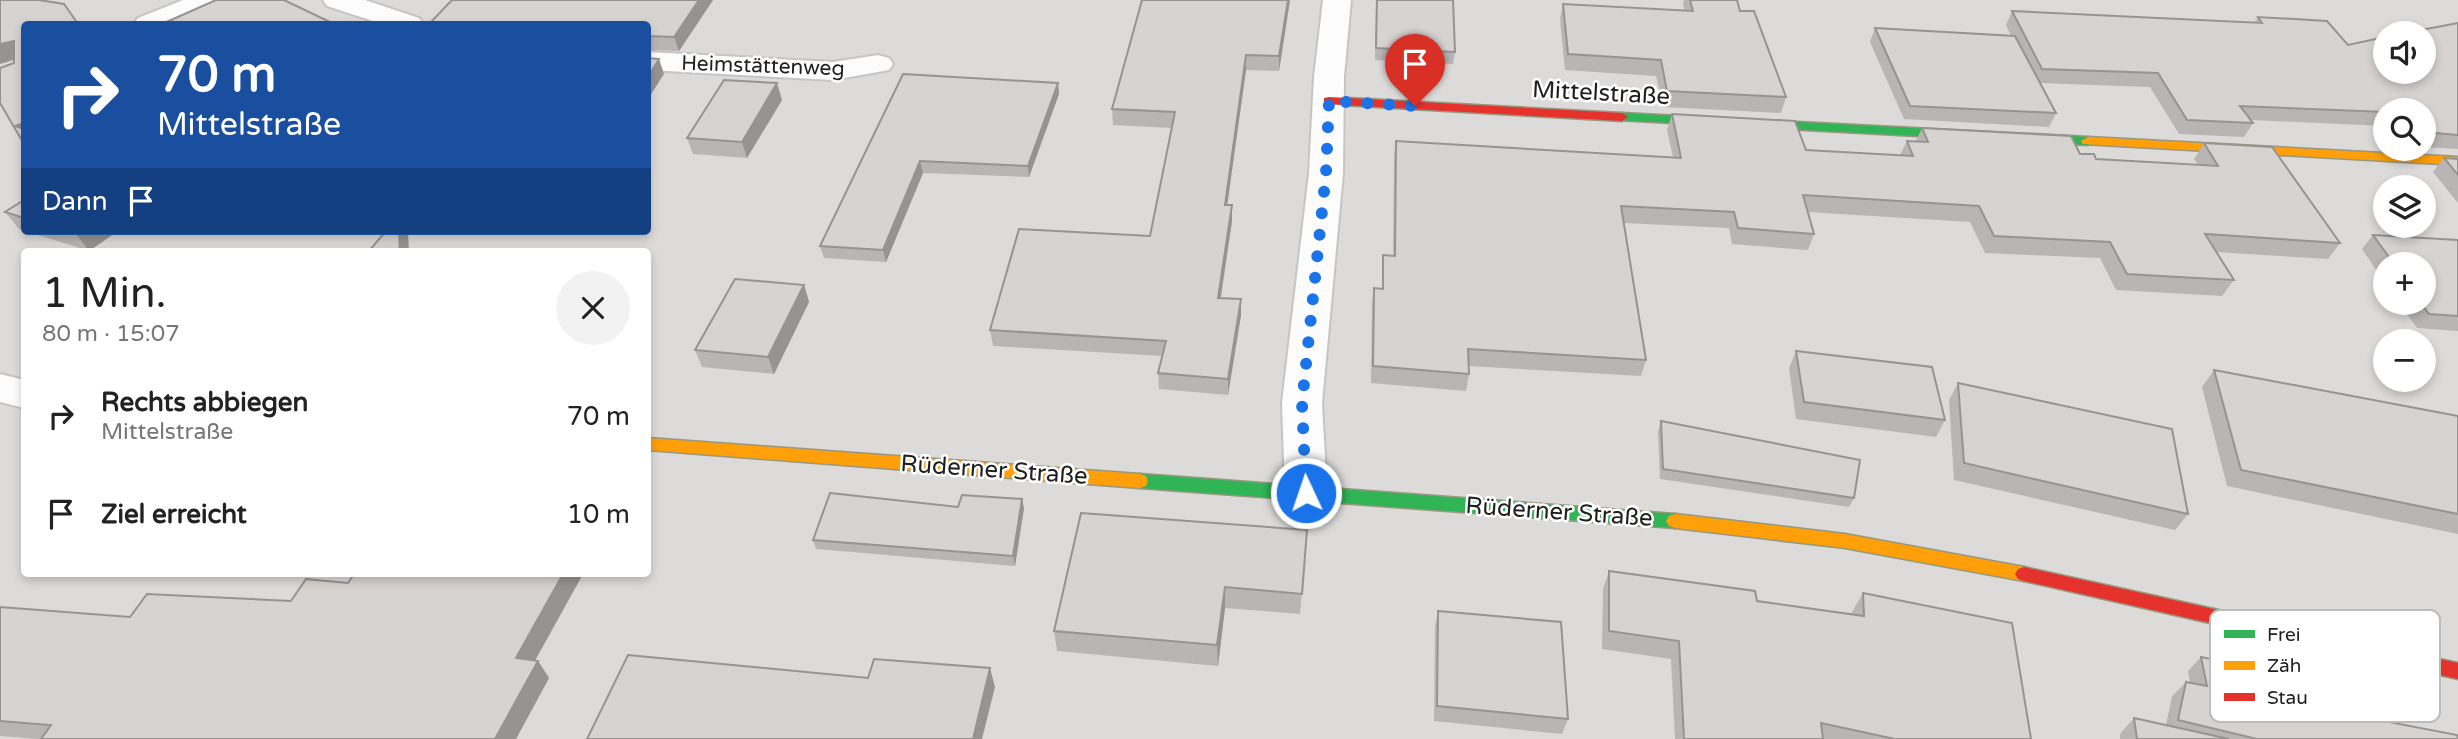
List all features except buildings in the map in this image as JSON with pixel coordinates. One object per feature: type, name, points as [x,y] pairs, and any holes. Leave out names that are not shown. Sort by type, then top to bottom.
[{"type":"street","points":[[156,21],[208,0]]},
{"type":"street","points":[[337,0],[401,21]]},
{"type":"street","points":[[1306,493],[1302,403],[1326,173],[1337,0]]},
{"type":"street","name":"Heimstättenweg","points":[[651,61],[833,71],[878,64]]},
{"type":"street","name":"Mittelstraße","points":[[1329,101],[2458,160]]},
{"type":"street","points":[[0,388],[21,393]]},
{"type":"street","name":"Rüderner Straße","points":[[651,444],[1654,519],[1845,541],[1989,566],[2210,615]]},
{"type":"street","name":"Rüderner Straße","points":[[2440,667],[2458,671]]},
{"type":"shaded area","points":[[0,0],[2458,0],[2458,739],[0,739]]},
{"type":"traffic: fast","points":[[1622,117],[2088,141]]},
{"type":"traffic: fast","points":[[1140,481],[1675,521]]},
{"type":"traffic: slow","points":[[2088,141],[2458,161]]},
{"type":"traffic: slow","points":[[651,444],[1140,481]]},
{"type":"traffic: slow","points":[[1675,521],[1845,541],[2024,574]]},
{"type":"traffic: jam","points":[[1329,101],[1622,117]]},
{"type":"traffic: jam","points":[[2024,574],[2210,616]]},
{"type":"traffic: jam","points":[[2440,667],[2458,671]]},
{"type":"route","points":[[1306,493],[1302,403],[1326,173],[1329,101],[1415,106]]}]
